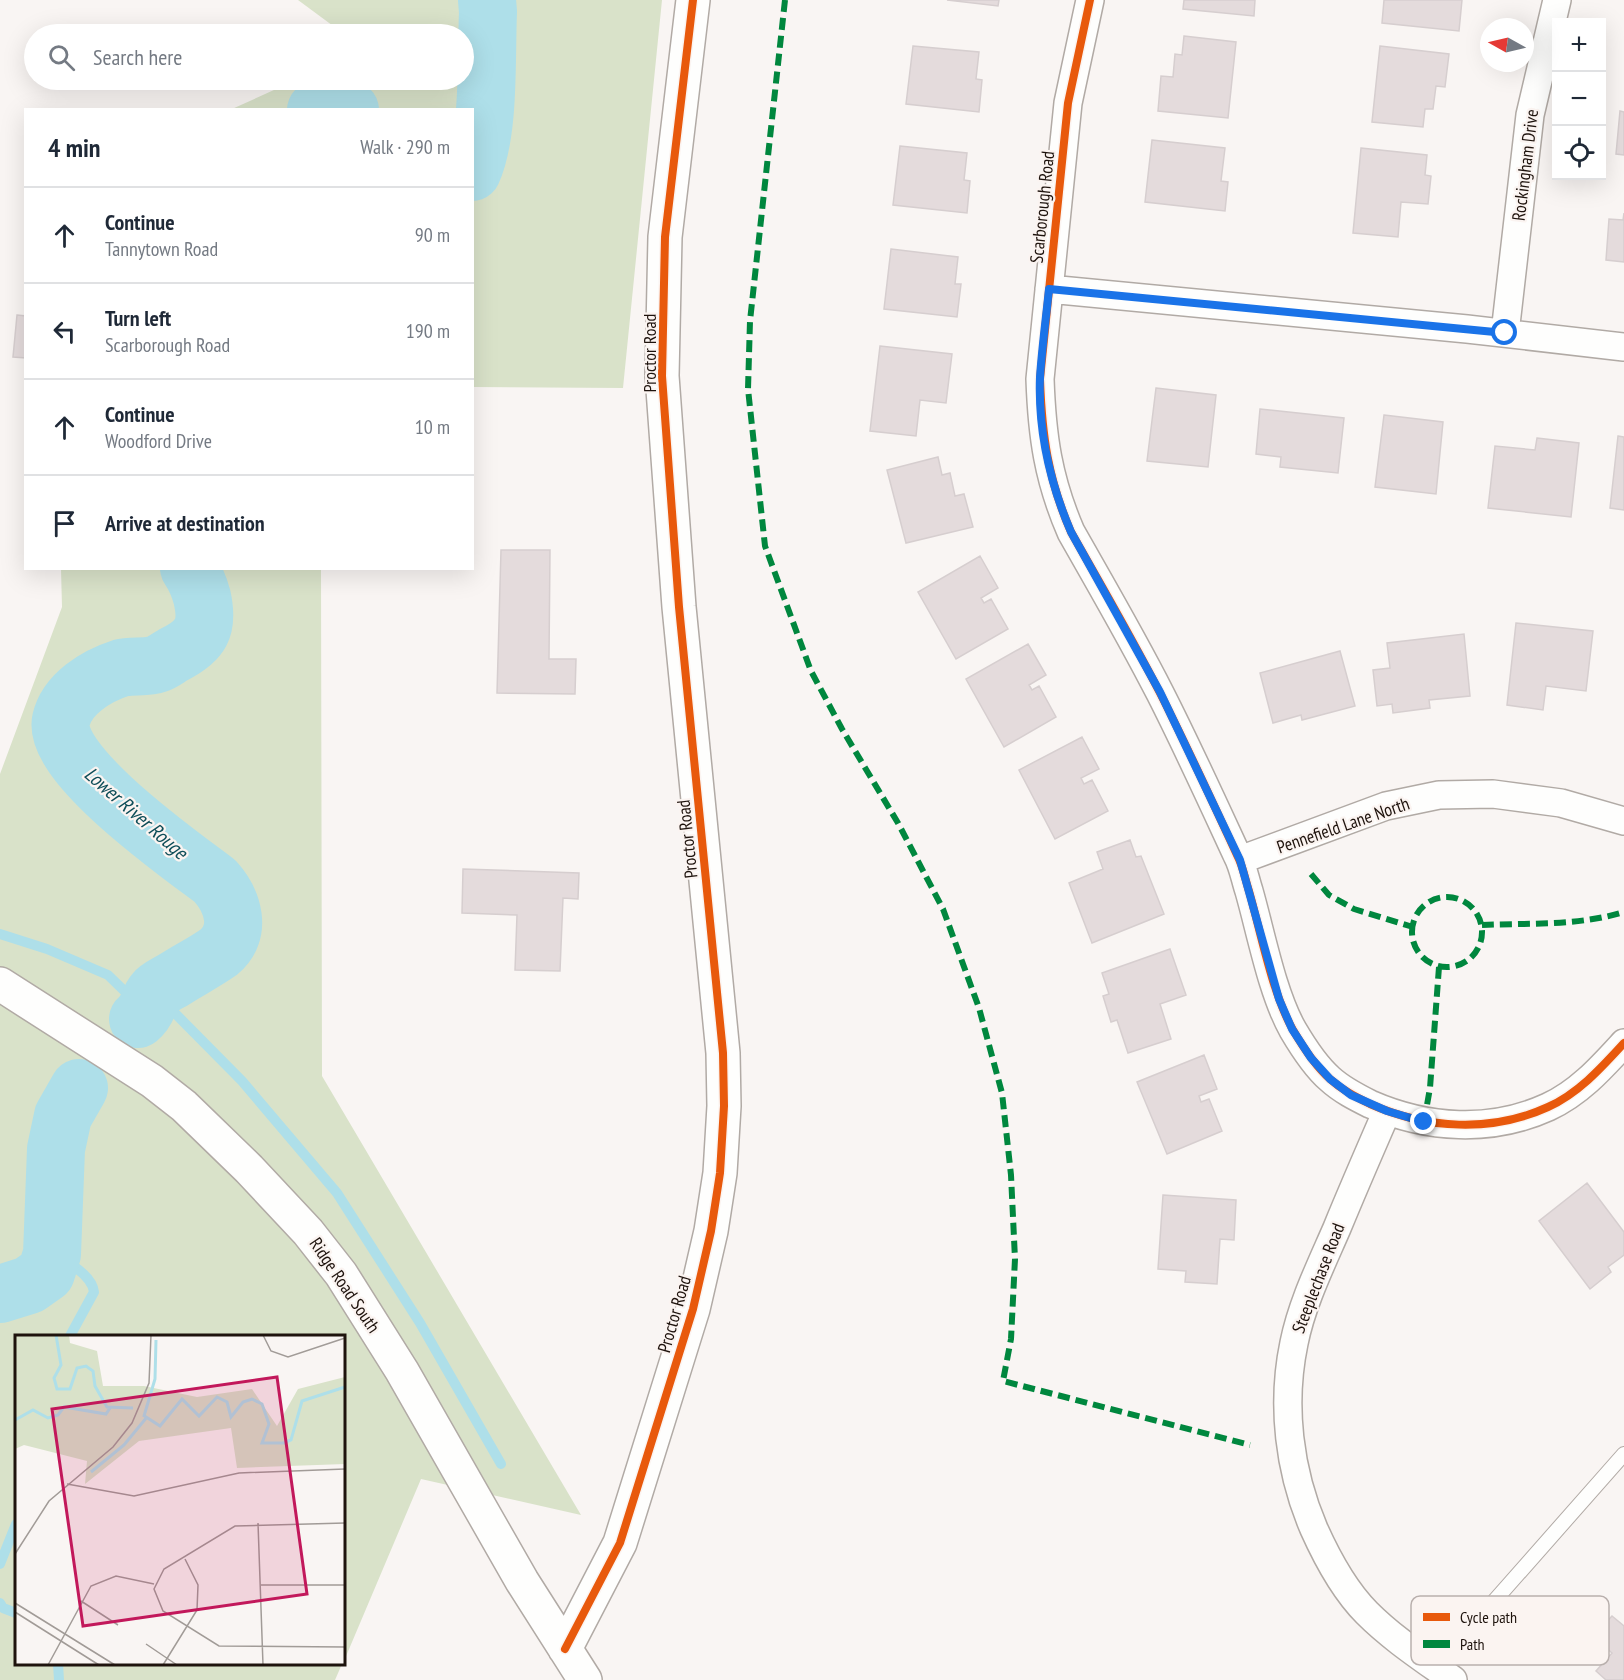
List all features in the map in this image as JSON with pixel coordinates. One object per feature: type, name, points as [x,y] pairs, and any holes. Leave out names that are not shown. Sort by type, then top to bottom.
[{"type":"street","name":"Proctor Road","points":[[566,1650],[620,1543],[693,1309],[711,1231],[720,1173],[723,1053],[679,606],[662,376],[665,237],[693,0]]},
{"type":"street","name":"Scarborough Road","points":[[1090,0],[1068,103],[1040,379],[1047,461],[1059,504],[1071,532],[1160,692],[1240,860],[1279,999],[1292,1029],[1311,1058],[1330,1079],[1351,1095],[1387,1111],[1424,1122],[1453,1125],[1478,1125],[1505,1121],[1549,1106],[1568,1095],[1595,1074],[1624,1043]]},
{"type":"street","name":"Rockingham Drive","points":[[1505,333],[1530,115],[1557,0]]},
{"type":"street","points":[[1049,289],[1505,333],[1624,347]]},
{"type":"street","name":"Pennefield Lane North","points":[[1240,860],[1386,807],[1439,795],[1493,794],[1561,803],[1624,821]]},
{"type":"street","name":"Ridge Road South","points":[[0,984],[152,1081],[184,1106],[249,1169],[308,1232],[341,1274],[390,1352],[522,1581],[585,1680]]},
{"type":"street","name":"Steeplechase Road","points":[[1387,1111],[1306,1304],[1294,1341],[1288,1383],[1289,1428],[1293,1466],[1302,1501],[1320,1543],[1341,1579],[1366,1612],[1411,1648]]},
{"type":"lane","points":[[1508,1596],[1624,1454]]},
{"type":"green space","points":[[298,0],[662,0],[623,388],[474,387],[474,108],[234,108],[274,90],[474,90],[474,24],[330,24]]},
{"type":"green space","points":[[61,570],[321,570],[322,1076],[581,1515],[421,1479],[345,1659],[345,1335],[15,1335],[15,1665],[342,1665],[335,1680],[0,1680],[0,774],[62,607]]},
{"type":"building","points":[[947,0],[999,0],[998,6]]},
{"type":"building","points":[[1184,0],[1255,0],[1254,16],[1183,9]]},
{"type":"building","points":[[1384,0],[1462,0],[1459,31],[1382,23]]},
{"type":"building","points":[[1184,36],[1236,42],[1228,118],[1158,111],[1161,76],[1173,77],[1175,54],[1182,55]]},
{"type":"building","points":[[913,46],[979,52],[976,79],[982,80],[979,112],[906,104]]},
{"type":"building","points":[[1380,46],[1449,54],[1445,87],[1436,86],[1433,109],[1425,109],[1423,127],[1372,122]]},
{"type":"building","points":[[1620,111],[1624,112],[1624,155],[1616,154]]},
{"type":"building","points":[[1152,140],[1225,148],[1221,181],[1228,182],[1225,211],[1145,202]]},
{"type":"building","points":[[900,146],[967,153],[964,180],[970,181],[967,213],[893,205]]},
{"type":"building","points":[[1361,148],[1427,155],[1425,175],[1431,176],[1428,204],[1401,202],[1398,237],[1353,233]]},
{"type":"building","points":[[1624,213],[1624,262],[1606,260],[1609,219],[1623,220]]},
{"type":"building","points":[[891,249],[958,257],[955,284],[961,284],[957,317],[884,309]]},
{"type":"building","points":[[17,315],[24,316],[24,358],[13,357]]},
{"type":"building","points":[[880,346],[952,354],[946,403],[920,400],[916,436],[870,431]]},
{"type":"building","points":[[1156,388],[1216,395],[1208,467],[1147,461]]},
{"type":"building","points":[[1260,409],[1344,418],[1338,473],[1280,467],[1281,457],[1256,454]]},
{"type":"building","points":[[1384,415],[1443,422],[1436,494],[1375,487]]},
{"type":"building","points":[[1618,436],[1624,437],[1624,510],[1610,508]]},
{"type":"building","points":[[1537,438],[1579,443],[1571,517],[1488,508],[1495,446],[1535,450]]},
{"type":"building","points":[[938,457],[942,475],[950,473],[955,496],[964,494],[973,527],[906,543],[887,470]]},
{"type":"building","points":[[501,550],[550,550],[549,659],[576,659],[575,694],[497,693]]},
{"type":"building","points":[[980,556],[998,588],[981,598],[984,603],[991,599],[1008,629],[956,659],[918,592]]},
{"type":"building","points":[[1516,623],[1593,631],[1586,691],[1546,686],[1543,710],[1507,705]]},
{"type":"building","points":[[1464,634],[1470,696],[1429,700],[1430,708],[1393,713],[1392,704],[1377,706],[1373,670],[1390,668],[1387,643]]},
{"type":"building","points":[[1028,644],[1046,675],[1029,685],[1032,690],[1039,686],[1056,717],[1004,747],[966,679]]},
{"type":"building","points":[[1340,651],[1355,706],[1302,720],[1301,715],[1273,723],[1260,673]]},
{"type":"building","points":[[1082,737],[1099,769],[1081,778],[1084,784],[1092,780],[1108,811],[1055,839],[1019,770]]},
{"type":"building","points":[[1130,840],[1136,857],[1141,856],[1164,914],[1092,943],[1069,883],[1103,869],[1097,852]]},
{"type":"building","points":[[463,869],[579,873],[578,899],[563,898],[560,971],[515,970],[517,915],[462,913]]},
{"type":"building","points":[[1170,949],[1186,995],[1160,1004],[1171,1039],[1128,1053],[1117,1020],[1111,1022],[1103,996],[1109,994],[1102,973]]},
{"type":"building","points":[[1204,1055],[1217,1089],[1199,1096],[1201,1102],[1209,1099],[1222,1131],[1167,1154],[1137,1082]]},
{"type":"building","points":[[1587,1183],[1624,1232],[1624,1255],[1608,1267],[1611,1272],[1590,1289],[1539,1221]]},
{"type":"building","points":[[1163,1195],[1236,1200],[1234,1240],[1220,1239],[1217,1284],[1185,1282],[1186,1271],[1158,1269]]},
{"type":"building","points":[[1612,1616],[1624,1626],[1624,1680],[1606,1680],[1596,1671],[1601,1665],[1609,1665],[1609,1656],[1612,1653],[1609,1650],[1609,1619]]},
{"type":"waterway","name":"Lower River Rouge","points":[[474,167],[482,137],[484,116],[487,72],[487,0]]},
{"type":"waterway","name":"Lower River Rouge","points":[[325,108],[337,108]]},
{"type":"waterway","name":"Lower River Rouge","points":[[138,1019],[145,1012],[152,995],[157,990],[214,956],[226,944],[233,926],[231,907],[215,881],[149,831],[97,784],[76,760],[63,739],[61,720],[69,702],[93,681],[121,668],[159,663],[183,650],[196,639],[203,625],[204,608],[202,597],[190,570]]},
{"type":"waterway","points":[[0,934],[47,949],[108,975],[146,1012]]},
{"type":"waterway","points":[[154,992],[242,1081],[337,1193],[420,1323],[501,1464]]},
{"type":"waterway","name":"Lower River Rouge","points":[[0,1294],[29,1285],[46,1273],[52,1254],[56,1149],[63,1116],[79,1088]]},
{"type":"waterway","points":[[52,1254],[84,1274],[94,1292],[71,1335]]},
{"type":"waterway","points":[[0,1564],[15,1526]]},
{"type":"waterway","points":[[0,1603],[3,1608],[15,1613]]},
{"type":"waterway","points":[[58,1665],[59,1680]]},
{"type":"marked path","points":[[785,0],[750,321],[748,389],[765,546],[811,671],[842,729],[898,823],[943,909],[979,1008],[1002,1093],[1011,1175],[1015,1259],[1011,1339],[1003,1381],[1250,1445]]},
{"type":"marked path","points":[[1311,874],[1329,895],[1354,909],[1413,927]]},
{"type":"marked path","points":[[1454,897],[1467,903],[1476,912],[1480,918],[1482,932],[1480,946],[1472,957],[1461,965],[1440,967],[1422,957],[1414,946],[1412,925],[1422,907],[1433,899],[1454,897]]},
{"type":"marked path","points":[[1482,925],[1571,922],[1624,912]]},
{"type":"marked path","points":[[1424,1122],[1430,1088],[1439,967]]},
{"type":"cycle path","points":[[565,1649],[620,1543],[693,1309],[711,1231],[720,1173],[724,1106],[723,1053],[679,607],[662,376],[665,237],[693,0]]},
{"type":"cycle path","points":[[1090,0],[1068,103],[1040,379],[1042,420],[1048,457],[1057,494],[1071,532],[1160,693],[1239,859],[1273,981],[1293,1030],[1325,1074],[1339,1087],[1354,1096],[1414,1119],[1459,1125],[1504,1121],[1548,1107],[1580,1087],[1624,1043]]},
{"type":"route","points":[[1424,1122],[1387,1111],[1351,1095],[1330,1079],[1311,1058],[1292,1029],[1279,999],[1240,860],[1160,692],[1071,532],[1059,504],[1047,461],[1040,379],[1049,289],[1505,333]]}]
